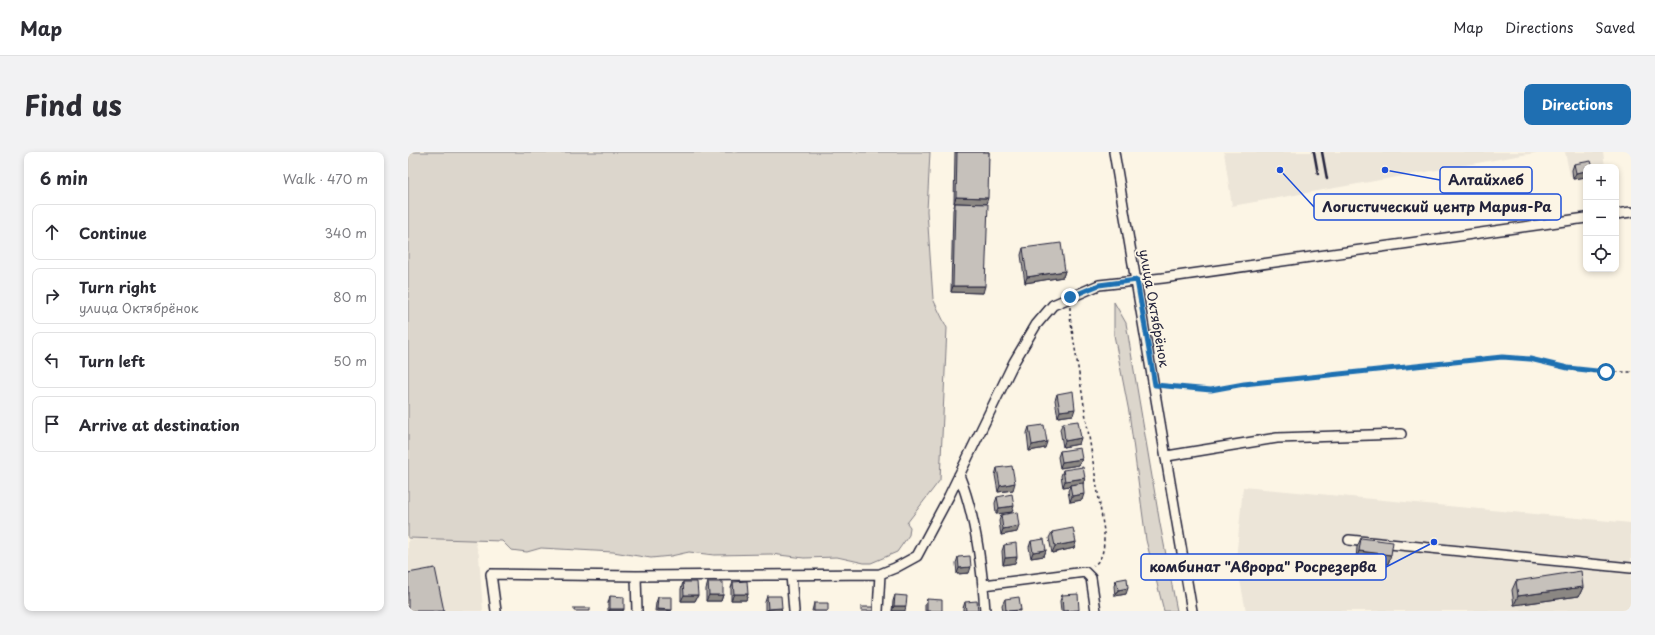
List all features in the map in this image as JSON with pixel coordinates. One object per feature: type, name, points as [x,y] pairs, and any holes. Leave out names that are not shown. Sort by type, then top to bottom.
[{"type":"street","name":"улица Октябрёнок","points":[[1114,152],[1155,385],[1192,611]]},
{"type":"street","points":[[1619,214],[1631,212]]},
{"type":"street","points":[[496,611],[491,574],[636,576],[880,574],[895,568],[917,556],[935,525],[1014,362],[1036,325],[1053,305],[1099,285],[1163,278],[1583,218]]},
{"type":"street","points":[[1166,456],[1277,438],[1401,434]]},
{"type":"street","points":[[959,475],[966,493],[984,584],[985,611]]},
{"type":"street","points":[[1349,540],[1631,568]]},
{"type":"street","points":[[984,584],[1085,572],[1091,578],[1096,611]]},
{"type":"street","points":[[878,611],[880,574]]},
{"type":"street","points":[[791,575],[794,611]]},
{"type":"street","points":[[636,576],[637,611]]},
{"type":"path","points":[[1070,297],[1070,317],[1104,531],[1104,549],[1098,563],[1085,572]]},
{"type":"path","points":[[1155,385],[1211,390],[1244,384],[1502,357],[1530,359],[1568,368],[1606,372],[1631,372]]},
{"type":"shaded area","points":[[408,152],[930,152],[927,211],[933,299],[947,328],[940,480],[907,523],[910,527],[909,535],[897,552],[871,563],[864,563],[837,557],[804,558],[771,554],[714,555],[689,552],[651,558],[613,552],[541,548],[527,552],[511,550],[502,541],[408,538]]},
{"type":"shaded area","points":[[1224,152],[1540,152],[1232,206]]},
{"type":"shaded area","points":[[1565,152],[1603,152],[1605,164],[1583,164],[1583,177],[1573,179],[1570,176]]},
{"type":"shaded area","points":[[1114,302],[1126,323],[1160,524],[1177,611],[1164,611],[1146,540],[1129,412],[1114,335]]},
{"type":"shaded area","points":[[1243,487],[1631,523],[1631,611],[1246,611],[1236,560]]},
{"type":"shaded area","points":[[473,534],[479,555],[483,611],[408,611],[408,540]]},
{"type":"building","points":[[957,152],[989,152],[988,198],[956,197]]},
{"type":"building","points":[[1591,161],[1592,164],[1583,164],[1583,172],[1576,173],[1574,164]]},
{"type":"building","points":[[955,203],[988,204],[985,286],[953,286]]},
{"type":"building","points":[[1061,243],[1065,271],[1027,277],[1023,248]]},
{"type":"building","points":[[1073,391],[1075,409],[1060,411],[1057,394]]},
{"type":"building","points":[[1078,421],[1081,438],[1065,441],[1063,423]]},
{"type":"building","points":[[1044,425],[1047,442],[1032,445],[1029,427]]},
{"type":"building","points":[[1080,448],[1082,459],[1062,462],[1060,451]]},
{"type":"building","points":[[1012,466],[1015,483],[1000,486],[997,468]]},
{"type":"building","points":[[1083,467],[1085,478],[1065,481],[1063,470]]},
{"type":"building","points":[[1083,483],[1084,494],[1072,496],[1070,485]]},
{"type":"building","points":[[1012,494],[1014,506],[999,508],[997,497]]},
{"type":"building","points":[[1017,512],[1019,526],[1003,529],[1001,515]]},
{"type":"building","points":[[1073,528],[1076,542],[1055,546],[1052,532]]},
{"type":"building","points":[[1361,538],[1393,542],[1391,555],[1359,551]]},
{"type":"building","points":[[1044,539],[1046,550],[1033,552],[1031,541]]},
{"type":"building","points":[[1016,543],[1017,557],[1005,558],[1004,545]]},
{"type":"building","points":[[970,556],[971,567],[959,568],[958,557]]},
{"type":"building","points":[[435,568],[444,611],[408,611],[408,573]]},
{"type":"building","points":[[1581,571],[1583,587],[1518,596],[1516,581]]},
{"type":"building","points":[[1127,578],[1128,588],[1118,590],[1116,580]]},
{"type":"building","points":[[747,581],[748,594],[734,594],[733,582]]},
{"type":"building","points":[[683,582],[697,582],[698,595],[684,595]]},
{"type":"building","points":[[708,582],[723,582],[723,595],[709,595]]},
{"type":"building","points":[[1078,594],[1079,610],[1063,611],[1062,595]]},
{"type":"building","points":[[895,595],[907,596],[906,606],[894,606]]},
{"type":"building","points":[[610,596],[624,597],[624,609],[610,609]]},
{"type":"building","points":[[767,596],[781,596],[782,608],[768,609]]},
{"type":"building","points":[[658,597],[672,597],[672,610],[657,609]]},
{"type":"building","points":[[1019,597],[1021,610],[1006,611],[1005,599]]},
{"type":"building","points":[[927,599],[942,600],[942,611],[927,611]]},
{"type":"building","points":[[977,601],[978,611],[966,611],[965,602]]},
{"type":"building","points":[[814,603],[828,603],[828,611],[814,611]]},
{"type":"building","points":[[861,607],[873,607],[873,611],[861,611]]},
{"type":"building","points":[[574,608],[590,608],[590,611],[574,611]]},
{"type":"railway","points":[[1314,152],[1318,174]]},
{"type":"railway","points":[[1322,152],[1327,179]]},
{"type":"place","name":"Логистический центр Мария-Ра","points":[[1280,170]]},
{"type":"place","name":"Алтайхлеб","points":[[1385,170]]},
{"type":"place","name":"комбинат \"Аврора\" Росрезерва","points":[[1434,542]]},
{"type":"route","points":[[1070,297],[1099,285],[1137,280],[1155,385],[1211,390],[1244,384],[1502,357],[1530,359],[1568,368],[1606,372]]}]
